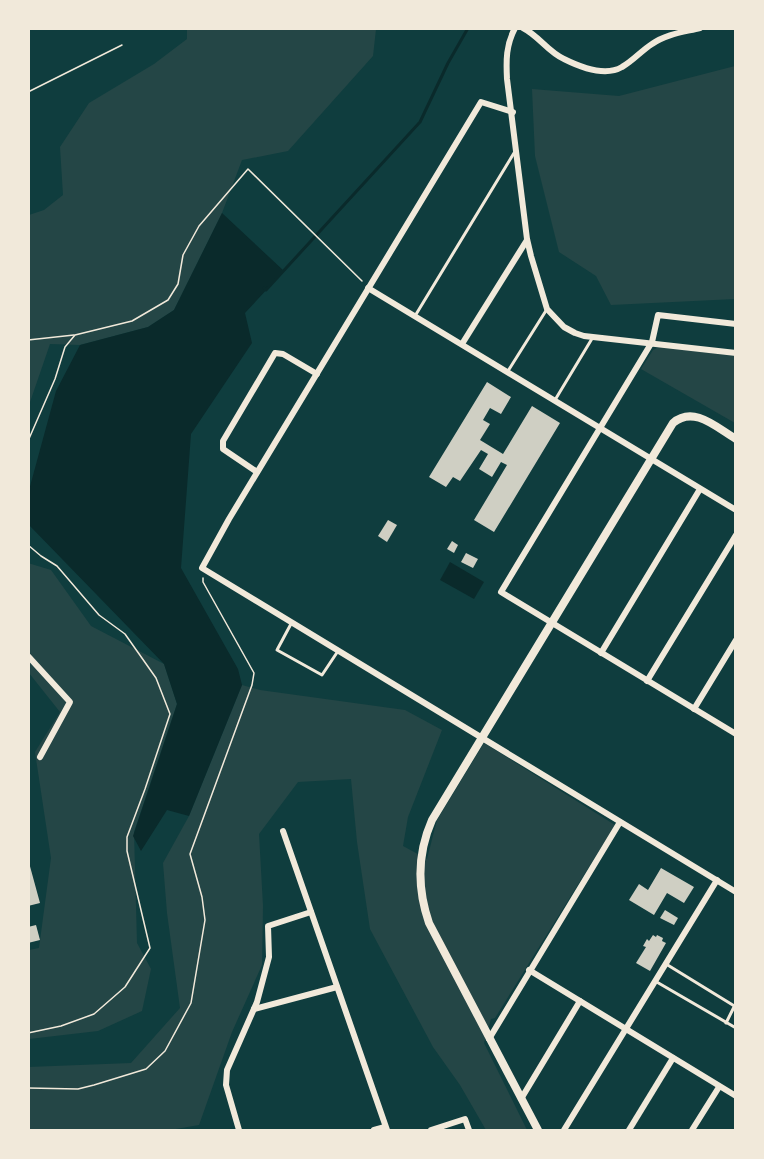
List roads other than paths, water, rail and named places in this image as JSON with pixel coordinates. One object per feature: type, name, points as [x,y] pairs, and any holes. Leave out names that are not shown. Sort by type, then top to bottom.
[{"type":"street","points":[[515,28],[508,40],[506,59],[527,239],[548,309],[556,319],[575,333],[735,353]]},
{"type":"street","points":[[523,28],[531,32],[561,58],[590,70],[611,71],[620,68],[652,44],[667,36],[700,28]]},
{"type":"street","points":[[513,112],[481,102],[257,472],[202,568],[735,892]]},
{"type":"street","points":[[462,344],[527,239]]},
{"type":"street","points":[[368,288],[735,510]]},
{"type":"street","points":[[735,324],[658,315],[652,342],[501,592],[735,734]]},
{"type":"street","points":[[257,472],[223,449],[222,446],[275,353],[283,354],[317,374]]},
{"type":"street","points":[[538,1131],[436,939],[422,903],[420,864],[426,833],[673,423],[687,415],[695,416],[734,436]]},
{"type":"street","points":[[601,653],[700,489]]},
{"type":"street","points":[[647,681],[735,535]]},
{"type":"street","points":[[694,709],[735,640]]},
{"type":"street","points":[[28,656],[70,702],[39,757]]},
{"type":"street","points":[[489,1038],[620,822]]},
{"type":"street","points":[[282,831],[386,1129],[374,1131]]},
{"type":"street","points":[[564,1131],[717,880]]},
{"type":"street","points":[[239,1131],[226,1084],[227,1070],[254,1009],[269,957],[268,926],[311,912]]},
{"type":"street","points":[[530,970],[735,1096]]},
{"type":"street","points":[[254,1009],[337,987]]},
{"type":"street","points":[[521,1099],[580,1001]]},
{"type":"street","points":[[629,1131],[673,1058]]},
{"type":"street","points":[[692,1131],[719,1087]]},
{"type":"street","points":[[431,1131],[465,1119],[469,1131]]},
{"type":"lane","points":[[415,316],[517,149]]},
{"type":"lane","points":[[508,371],[548,309]]},
{"type":"lane","points":[[555,400],[593,336]]},
{"type":"lane","points":[[292,622],[277,650],[322,675],[338,651]]},
{"type":"lane","points":[[666,964],[735,1007],[726,1023]]},
{"type":"lane","points":[[655,981],[735,1028]]},
{"type":"waterway","points":[[264,288],[266,290],[420,122],[448,63],[468,28]]}]
